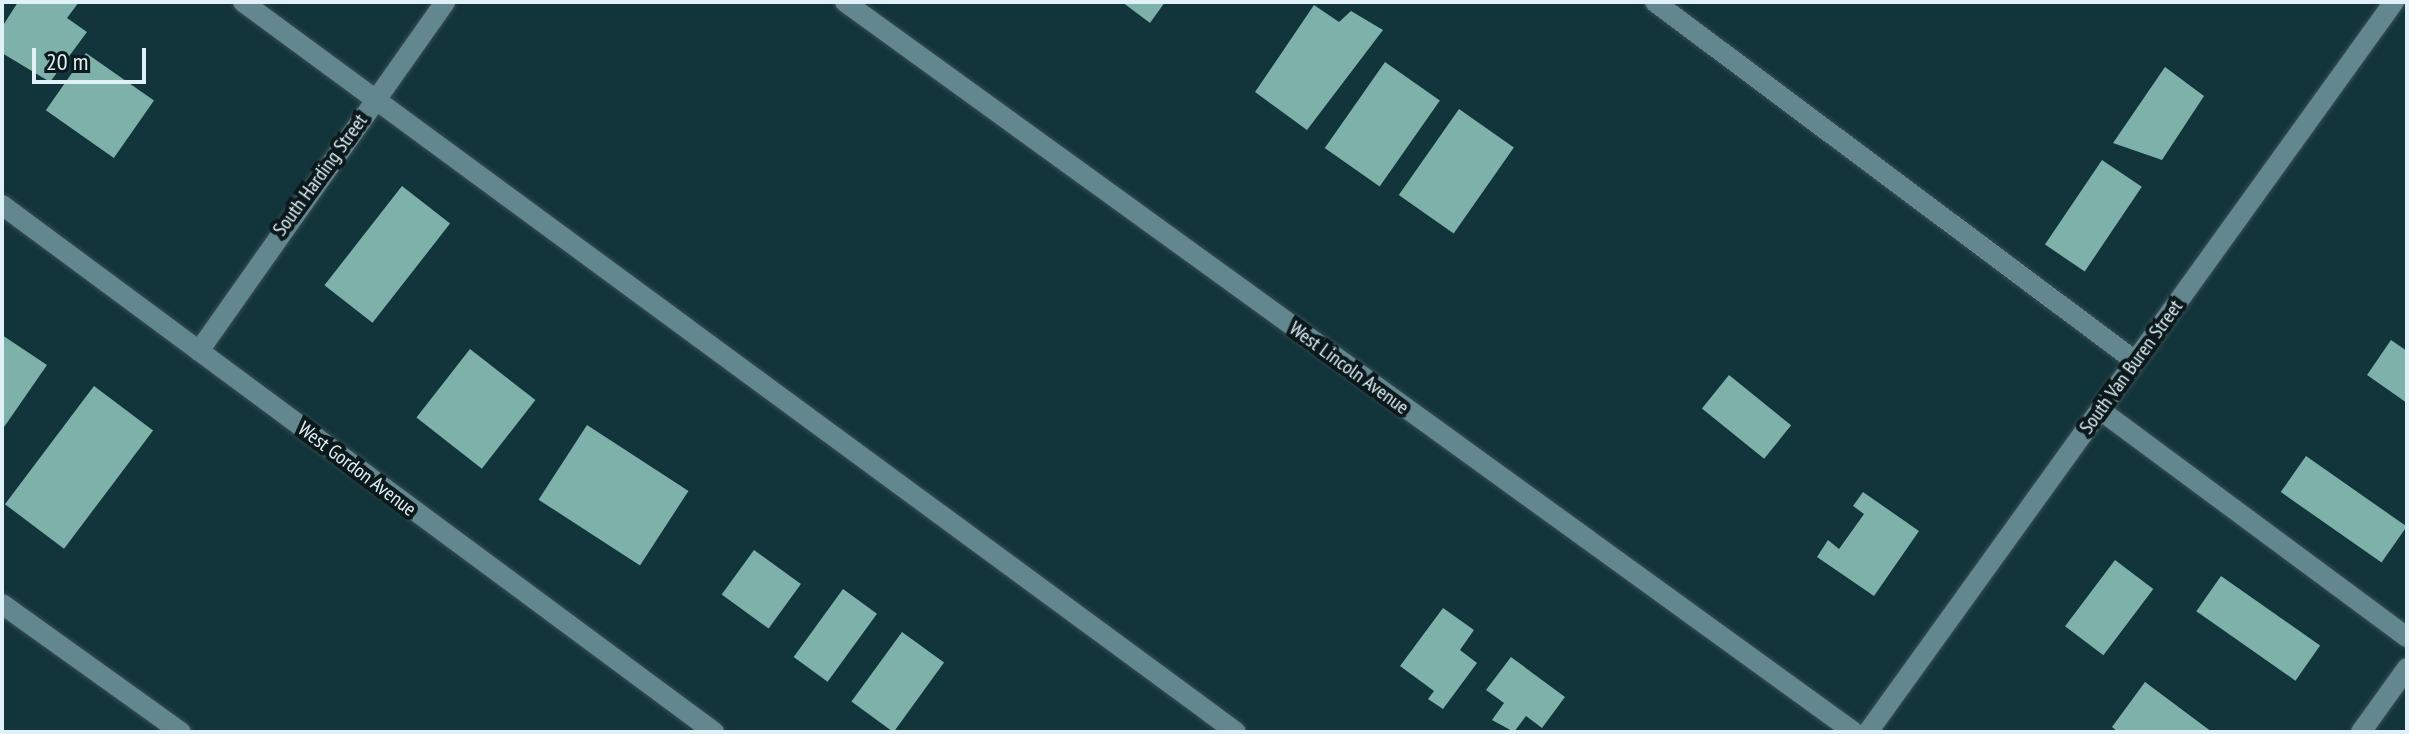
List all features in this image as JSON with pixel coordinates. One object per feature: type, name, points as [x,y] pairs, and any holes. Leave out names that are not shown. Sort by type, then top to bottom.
[{"type":"street","points":[[243,2],[1236,732]]},
{"type":"street","name":"South Harding Street","points":[[199,351],[445,2]]},
{"type":"street","name":"West Lincoln Avenue","points":[[845,2],[1854,732]]},
{"type":"street","points":[[1655,2],[2135,361]]},
{"type":"street","name":"South Van Buren Street","points":[[1868,732],[2394,2]]},
{"type":"street","name":"West Gordon Avenue","points":[[2,205],[714,732]]},
{"type":"street","points":[[2100,410],[2407,637]]},
{"type":"street","points":[[2,604],[181,732]]},
{"type":"street","points":[[2361,732],[2407,668]]},
{"type":"building","points":[[18,2],[79,2],[67,18],[87,32],[50,82],[2,53],[2,27]]},
{"type":"building","points":[[1122,2],[1165,2],[1150,23]]},
{"type":"building","points":[[1314,5],[1339,22],[1351,11],[1383,30],[1307,130],[1255,92]]},
{"type":"building","points":[[86,53],[154,101],[114,158],[46,110]]},
{"type":"building","points":[[1385,62],[1440,100],[1380,186],[1325,148]]},
{"type":"building","points":[[2165,67],[2204,96],[2162,160],[2113,143]]},
{"type":"building","points":[[1459,109],[1514,147],[1454,233],[1399,195]]},
{"type":"building","points":[[2102,160],[2142,187],[2085,271],[2045,245]]},
{"type":"building","points":[[402,186],[450,224],[372,323],[324,285]]},
{"type":"building","points":[[2,335],[47,365],[2,430]]},
{"type":"building","points":[[2391,340],[2407,351],[2407,403],[2367,375]]},
{"type":"building","points":[[470,349],[535,400],[482,469],[416,418]]},
{"type":"building","points":[[1729,375],[1791,425],[1764,459],[1702,408]]},
{"type":"building","points":[[94,386],[153,431],[64,549],[5,504]]},
{"type":"building","points":[[587,425],[688,491],[640,566],[539,500]]},
{"type":"building","points":[[2306,456],[2407,527],[2382,563],[2281,492]]},
{"type":"building","points":[[1863,492],[1919,531],[1874,596],[1817,557],[1828,540],[1839,549],[1864,514],[1853,506]]},
{"type":"building","points":[[754,550],[801,584],[769,629],[722,594]]},
{"type":"building","points":[[2115,560],[2153,589],[2103,655],[2065,626]]},
{"type":"building","points":[[2221,576],[2320,645],[2295,681],[2196,611]]},
{"type":"building","points":[[843,589],[877,614],[828,682],[794,657]]},
{"type":"building","points":[[1443,608],[1474,630],[1460,650],[1477,663],[1443,709],[1428,699],[1434,691],[1400,666]]},
{"type":"building","points":[[902,632],[944,663],[894,732],[851,702]]},
{"type":"building","points":[[1511,657],[1565,697],[1542,728],[1526,716],[1514,732],[1492,720],[1504,703],[1486,690]]},
{"type":"building","points":[[2145,682],[2212,732],[2118,732],[2112,727]]}]
